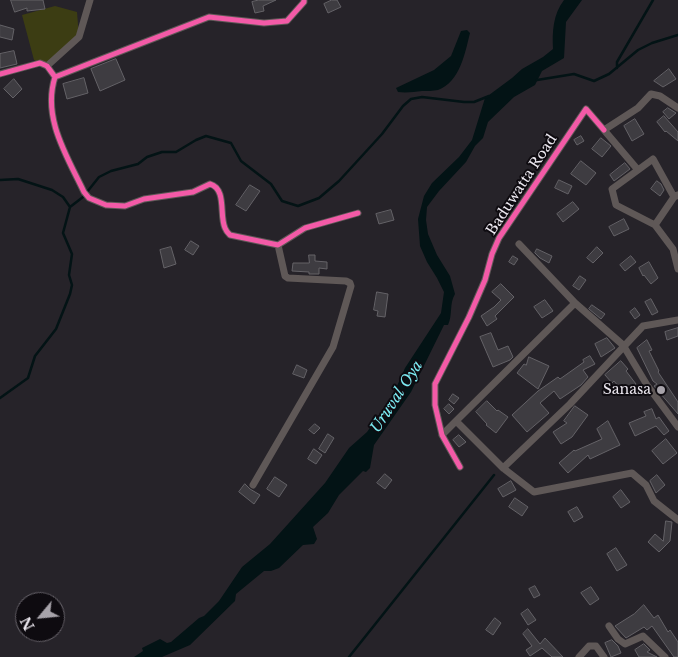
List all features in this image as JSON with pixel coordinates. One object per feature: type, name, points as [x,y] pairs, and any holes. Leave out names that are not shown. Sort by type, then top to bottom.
[{"type":"street","points":[[48,66],[80,37],[90,0]]},
{"type":"street","points":[[55,78],[209,17],[264,24],[287,20],[304,0]]},
{"type":"street","points":[[0,74],[40,63],[48,66],[55,78],[51,90],[52,114],[57,134],[85,194],[106,205],[125,206],[144,200],[193,192],[210,184],[215,185],[219,191],[224,228],[230,235],[278,245],[305,228],[358,212]]},
{"type":"street","points":[[638,170],[604,130],[638,108],[651,94],[660,96],[678,108]]},
{"type":"street","name":"Baduwatta Road","points":[[460,467],[442,435],[435,405],[435,384],[472,310],[485,280],[492,254],[499,238],[586,109],[604,130]]},
{"type":"street","points":[[655,226],[676,196],[653,159],[612,189],[616,204],[655,226],[673,249],[678,269]]},
{"type":"street","points":[[519,244],[575,303],[622,347],[678,427]]},
{"type":"street","points":[[253,485],[333,347],[351,286],[346,281],[288,278],[285,276],[278,245]]},
{"type":"street","points":[[442,435],[575,303]]},
{"type":"street","points":[[503,468],[570,404],[643,326],[678,320]]},
{"type":"street","points":[[456,421],[503,468],[534,492],[632,473],[646,485],[654,501],[678,520]]},
{"type":"street","points":[[609,626],[618,639],[625,644],[643,636],[664,657]]},
{"type":"street","points":[[579,657],[589,646],[596,646],[604,657]]},
{"type":"shaded area","points":[[55,6],[77,12],[79,37],[47,66],[34,60],[22,15]]},
{"type":"water","points":[[564,0],[582,0],[566,22],[564,58],[542,71],[535,85],[514,97],[488,122],[483,138],[475,146],[466,162],[427,207],[428,234],[437,255],[450,276],[455,294],[448,325],[444,325],[411,392],[374,445],[370,468],[366,472],[363,471],[339,495],[328,513],[313,527],[317,539],[314,544],[303,545],[279,568],[264,571],[236,594],[235,601],[190,645],[162,657],[134,657],[143,651],[142,648],[160,639],[167,643],[171,642],[199,618],[204,616],[219,601],[242,567],[270,544],[325,483],[349,448],[367,432],[393,395],[405,368],[441,313],[444,292],[420,246],[418,219],[424,196],[432,183],[459,157],[472,140],[485,98],[522,69],[553,49],[554,23],[560,5]]},
{"type":"water","points":[[467,30],[470,33],[466,49],[452,81],[438,90],[398,92],[396,88],[434,70],[451,56],[461,31]]},
{"type":"building","points":[[11,0],[43,0],[45,9],[27,11],[27,8],[15,12]]},
{"type":"building","points":[[276,0],[263,6],[264,11],[255,13],[252,2]]},
{"type":"building","points":[[337,0],[341,7],[328,13],[324,4]]},
{"type":"building","points":[[0,25],[14,29],[12,40],[0,37]]},
{"type":"building","points":[[14,51],[17,64],[0,68],[0,54]]},
{"type":"building","points":[[116,59],[125,80],[100,91],[91,69]]},
{"type":"building","points":[[669,69],[676,79],[663,87],[654,81]]},
{"type":"building","points":[[84,78],[88,93],[67,99],[63,84]]},
{"type":"building","points":[[14,79],[22,89],[13,98],[4,89]]},
{"type":"building","points":[[668,108],[676,113],[669,119],[663,112]]},
{"type":"building","points":[[664,116],[678,132],[678,141],[665,132],[657,122]]},
{"type":"building","points":[[635,119],[644,134],[632,141],[624,126]]},
{"type":"building","points":[[581,136],[584,141],[577,145],[574,140]]},
{"type":"building","points":[[601,138],[611,146],[602,157],[592,149]]},
{"type":"building","points":[[581,161],[596,173],[586,185],[571,174]]},
{"type":"building","points":[[625,163],[630,169],[614,181],[610,175]]},
{"type":"building","points":[[559,180],[572,186],[568,194],[555,188]]},
{"type":"building","points":[[657,181],[664,190],[660,196],[651,189]]},
{"type":"building","points":[[250,185],[260,191],[246,211],[236,205]]},
{"type":"building","points":[[573,202],[579,209],[563,222],[557,214]]},
{"type":"building","points":[[391,210],[394,220],[379,224],[376,214]]},
{"type":"building","points":[[624,219],[629,229],[614,236],[609,227]]},
{"type":"building","points":[[191,241],[199,246],[193,255],[185,250]]},
{"type":"building","points":[[171,247],[176,264],[164,268],[160,250]]},
{"type":"building","points":[[597,247],[603,253],[593,263],[587,258]]},
{"type":"building","points":[[537,249],[552,256],[549,263],[535,253]]},
{"type":"building","points":[[309,255],[315,255],[315,261],[327,262],[327,269],[319,268],[319,274],[292,271],[293,263],[309,263]]},
{"type":"building","points":[[513,256],[518,259],[514,265],[509,262]]},
{"type":"building","points":[[631,256],[636,262],[625,271],[620,265]]},
{"type":"building","points":[[649,262],[658,278],[651,284],[643,276],[639,268]]},
{"type":"building","points":[[580,276],[586,280],[579,290],[573,286]]},
{"type":"building","points":[[501,284],[514,297],[495,316],[497,319],[487,326],[481,316],[501,300],[492,292]]},
{"type":"building","points":[[377,292],[388,294],[385,317],[377,316],[378,311],[374,310]]},
{"type":"building","points":[[651,299],[658,312],[652,315],[645,302]]},
{"type":"building","points":[[545,300],[553,311],[542,318],[534,307]]},
{"type":"building","points":[[592,305],[605,314],[601,319],[589,309]]},
{"type":"building","points":[[635,308],[640,315],[635,319],[630,312]]},
{"type":"building","points":[[678,328],[678,336],[667,340],[665,332]]},
{"type":"building","points":[[491,333],[498,350],[508,346],[513,357],[493,367],[480,337]]},
{"type":"building","points":[[607,338],[615,348],[601,357],[595,344]]},
{"type":"building","points":[[647,340],[652,350],[649,351],[658,372],[678,402],[678,414],[654,386],[657,384],[653,381],[637,348]]},
{"type":"building","points":[[590,356],[595,364],[583,370],[588,377],[581,385],[560,399],[554,391],[540,403],[549,413],[527,432],[512,415],[538,391],[558,377],[560,379]]},
{"type":"building","points":[[529,357],[549,366],[538,389],[517,373],[524,364],[526,365]]},
{"type":"building","points":[[621,361],[636,384],[624,393],[614,381],[612,383],[605,375]]},
{"type":"building","points":[[297,365],[307,370],[304,378],[293,374]]},
{"type":"building","points":[[453,394],[459,398],[454,404],[449,400]]},
{"type":"building","points":[[487,401],[497,411],[508,417],[496,433],[486,425],[476,412]]},
{"type":"building","points":[[449,404],[454,409],[449,414],[444,409]]},
{"type":"building","points":[[575,406],[588,415],[572,437],[561,444],[553,432],[567,423],[564,421]]},
{"type":"building","points":[[652,409],[656,419],[659,417],[669,431],[664,435],[656,426],[635,436],[629,423],[646,416],[644,412]]},
{"type":"building","points":[[608,421],[620,445],[590,459],[588,455],[568,473],[559,463],[574,450],[602,439],[597,429]]},
{"type":"building","points":[[315,424],[320,428],[314,434],[309,430]]},
{"type":"building","points":[[328,434],[334,438],[325,453],[319,449]]},
{"type":"building","points":[[459,435],[466,442],[459,447],[453,440]]},
{"type":"building","points":[[666,439],[677,453],[663,464],[652,451]]},
{"type":"building","points":[[314,449],[322,455],[316,464],[308,459]]},
{"type":"building","points":[[385,474],[392,480],[385,489],[377,483]]},
{"type":"building","points":[[657,475],[665,485],[656,493],[650,481]]},
{"type":"building","points":[[275,477],[287,485],[279,497],[267,489]]},
{"type":"building","points":[[511,481],[516,490],[503,497],[498,489]]},
{"type":"building","points":[[245,484],[260,495],[254,504],[239,492]]},
{"type":"building","points":[[621,490],[630,502],[621,508],[613,497]]},
{"type":"building","points":[[515,498],[528,507],[522,516],[509,507]]},
{"type":"building","points":[[577,507],[583,517],[574,522],[568,512]]},
{"type":"building","points":[[666,521],[672,522],[670,541],[659,552],[648,542],[655,534],[663,541]]},
{"type":"building","points":[[616,548],[627,565],[617,571],[607,554]]},
{"type":"building","points":[[535,586],[540,595],[534,598],[529,589]]},
{"type":"building","points":[[591,587],[599,599],[590,605],[581,593]]},
{"type":"building","points":[[644,605],[654,618],[658,615],[668,632],[670,630],[678,642],[678,657],[674,657],[652,626],[647,630],[644,627],[626,638],[615,626]]},
{"type":"building","points":[[528,609],[536,620],[528,625],[521,614]]},
{"type":"building","points":[[495,618],[501,623],[493,635],[486,630]]},
{"type":"building","points":[[528,629],[540,644],[545,638],[563,657],[552,657],[542,648],[530,656],[526,650],[532,646],[523,634]]},
{"type":"building","points":[[612,640],[618,646],[621,653],[611,657],[605,643]]},
{"type":"building","points":[[644,644],[650,650],[647,652],[657,657],[639,657],[635,650]]},
{"type":"waterway","points":[[617,68],[617,62],[653,0]]},
{"type":"waterway","name":"Uruval Oya","points":[[537,80],[574,74],[594,81],[609,74],[638,50],[652,43],[678,35]]},
{"type":"waterway","name":"Uruval Oya","points":[[0,180],[18,179],[52,190],[63,197],[70,207],[83,197],[99,177],[111,171],[138,164],[147,157],[162,152],[176,152],[206,136],[231,143],[241,161],[271,184],[282,201],[298,206],[319,198],[339,181],[411,99],[422,97],[474,102],[489,96]]},
{"type":"waterway","points":[[0,398],[28,378],[35,356],[56,329],[70,294],[72,285],[69,275],[72,254],[63,233],[70,207]]},
{"type":"waterway","points":[[349,657],[494,475]]},
{"type":"cycle path","points":[[0,74],[40,63],[47,66],[55,77],[209,17],[264,23],[287,21],[304,0]]},
{"type":"cycle path","points":[[55,77],[52,92],[54,122],[64,151],[84,192],[89,198],[106,205],[125,206],[144,199],[193,192],[210,184],[219,191],[223,223],[230,235],[278,245],[305,228],[358,213]]},
{"type":"cycle path","points":[[460,467],[442,435],[435,405],[435,384],[469,317],[485,280],[492,254],[499,238],[586,109],[604,130]]},
{"type":"place","name":"Sanasa","points":[[661,390]]}]
